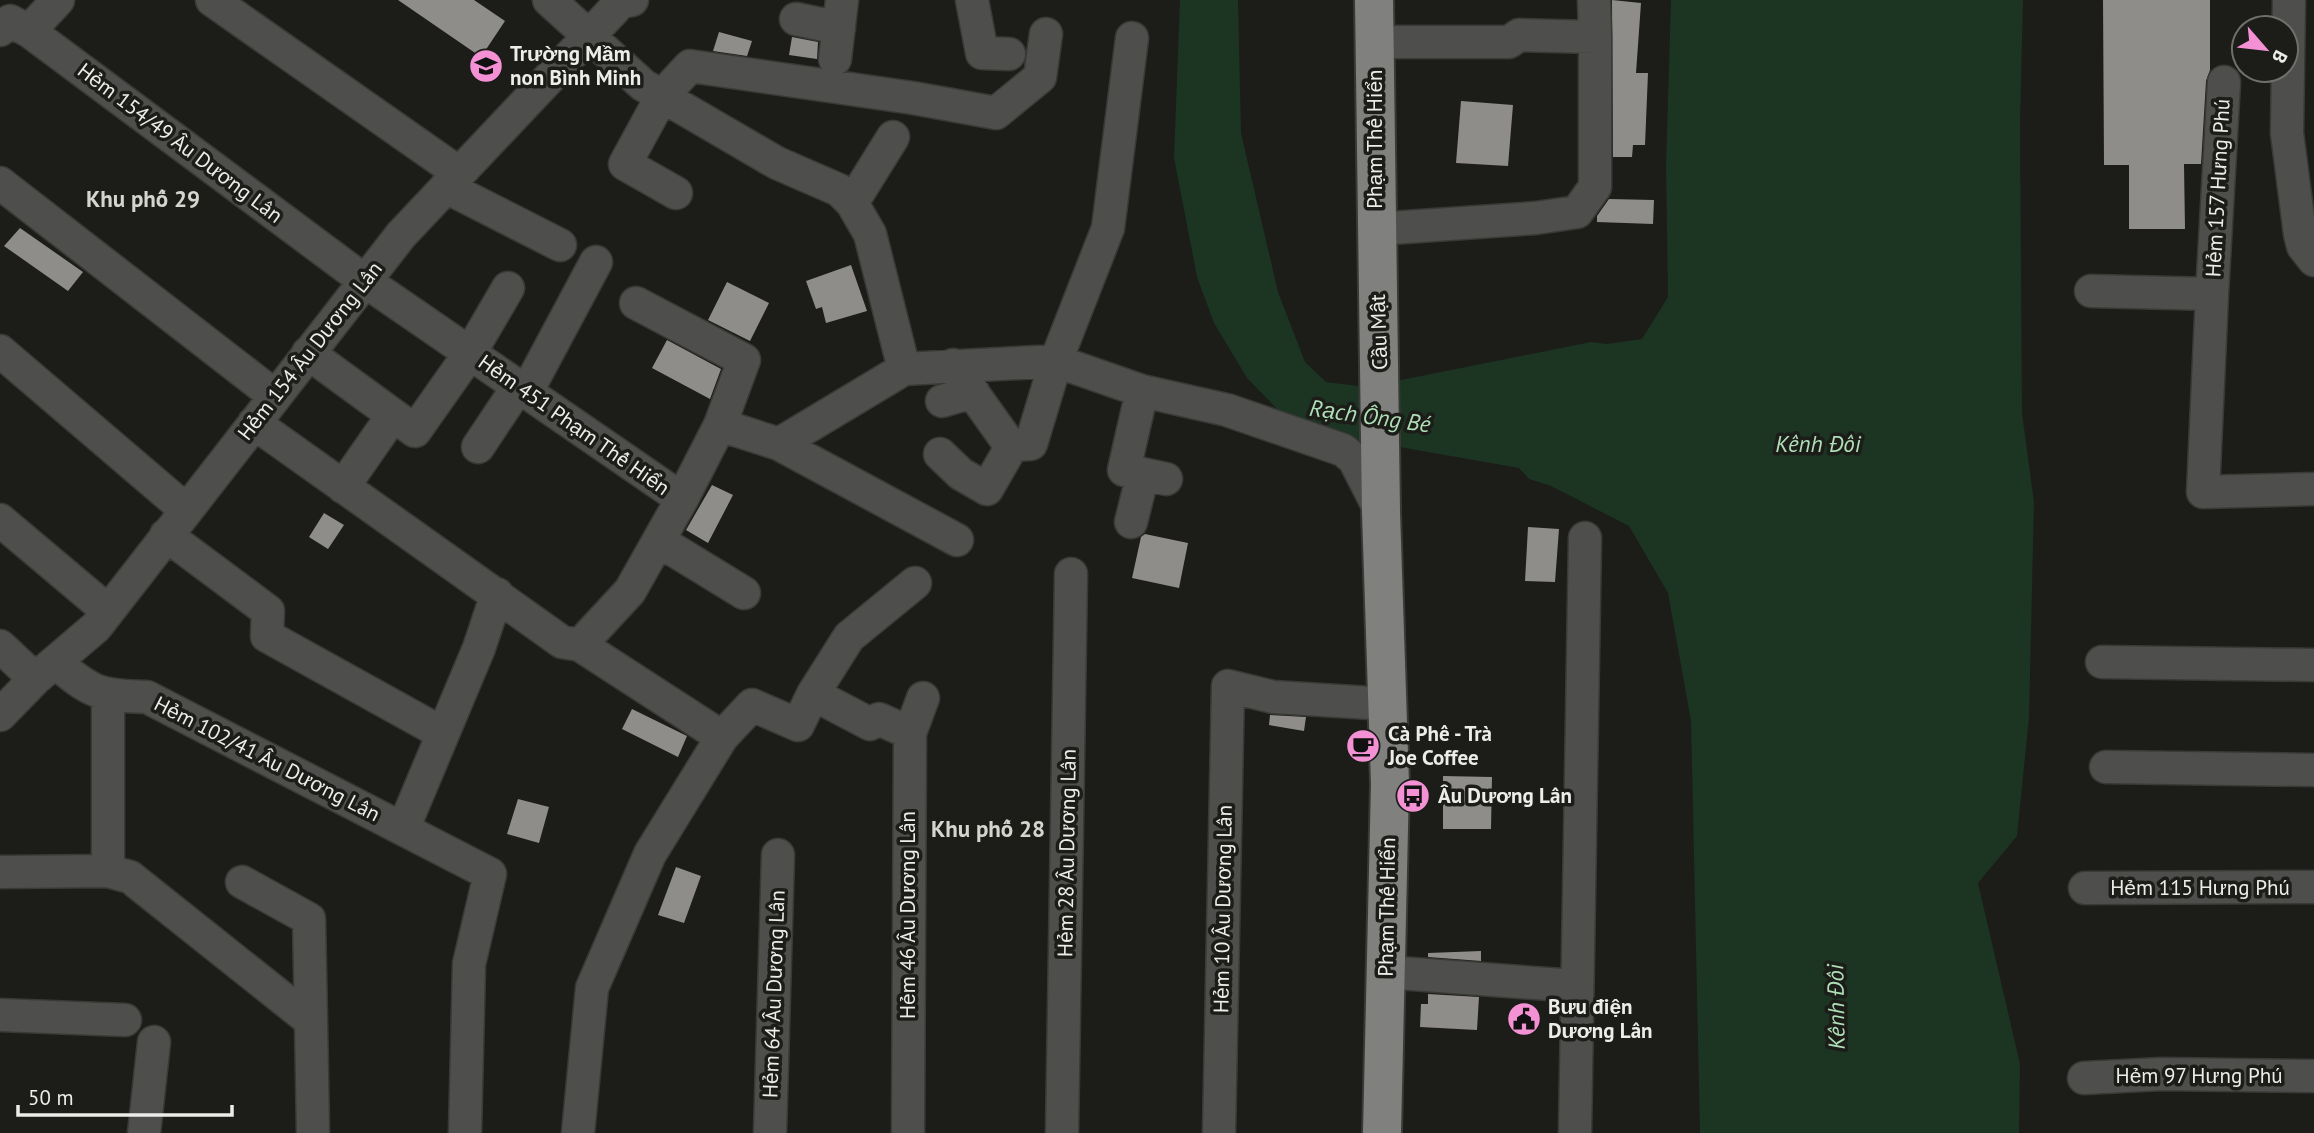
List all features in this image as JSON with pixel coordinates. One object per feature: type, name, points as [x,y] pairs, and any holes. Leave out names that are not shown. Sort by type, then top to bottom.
[{"type":"main road","name":"Phạm Thế Hiển","points":[[1374,0],[1378,278]]},
{"type":"main road","name":"Cầu Mật","points":[[1378,278],[1383,470]]},
{"type":"main road","name":"Phạm Thế Hiển","points":[[1382,1133],[1390,784],[1381,512],[1383,470]]},
{"type":"street","name":"Hẻm 154/49 Âu Dương Lân","points":[[58,0],[14,31],[365,281]]},
{"type":"street","points":[[212,0],[452,180],[560,245]]},
{"type":"street","points":[[549,0],[590,34],[643,85],[777,163],[839,190],[852,203],[870,234],[904,369]]},
{"type":"street","name":"Hẻm 154 Âu Dương Lân","points":[[0,715],[96,627],[401,235],[621,2],[632,0]]},
{"type":"street","points":[[972,0],[982,53],[1009,54]]},
{"type":"street","points":[[1376,229],[1536,218],[1577,212],[1595,187],[1594,0]]},
{"type":"street","points":[[2289,0],[2287,133],[2300,234],[2303,246],[2314,260]]},
{"type":"street","points":[[796,19],[841,14],[835,59]]},
{"type":"street","points":[[676,193],[625,164],[662,96],[690,66],[913,98],[996,113],[1040,77],[1046,34]]},
{"type":"street","points":[[1375,42],[1509,42],[1519,35],[1595,37]]},
{"type":"street","points":[[953,365],[1010,445],[1031,444],[1056,361],[1108,228],[1132,38]]},
{"type":"street","name":"Hẻm 157 Hưng Phú","points":[[2224,82],[2203,492],[2314,489]]},
{"type":"street","points":[[852,203],[893,138]]},
{"type":"street","points":[[0,183],[275,396]]},
{"type":"street","points":[[478,447],[522,390],[596,262]]},
{"type":"street","name":"Hẻm 451 Phạm Thế Hiển","points":[[365,281],[682,499],[720,425],[744,360],[636,303]]},
{"type":"street","points":[[308,353],[415,431],[470,353],[508,288]]},
{"type":"street","name":"Hẻm 157 Hưng Phú","points":[[2091,291],[2212,294]]},
{"type":"street","points":[[0,351],[186,510]]},
{"type":"street","points":[[779,444],[904,369],[1056,361],[1142,391],[1227,410],[1343,450],[1354,460],[1381,512]]},
{"type":"street","points":[[1131,522],[1133,471],[1142,391]]},
{"type":"street","points":[[942,401],[973,392]]},
{"type":"street","points":[[344,486],[393,415]]},
{"type":"street","points":[[254,423],[562,642],[580,645],[722,737]]},
{"type":"street","points":[[720,425],[779,444],[957,540]]},
{"type":"street","points":[[940,454],[961,474],[987,489],[1013,444]]},
{"type":"street","points":[[580,645],[630,591],[682,499]]},
{"type":"street","points":[[0,520],[108,611]]},
{"type":"street","points":[[166,535],[268,611],[267,636],[442,733]]},
{"type":"street","points":[[1575,1133],[1584,538]]},
{"type":"street","points":[[659,541],[744,593]]},
{"type":"street","name":"Hẻm 28 Âu Dương Lân","points":[[1062,1133],[1071,574]]},
{"type":"street","points":[[578,1133],[592,988],[650,854],[722,737],[752,705],[797,725],[849,637],[915,583]]},
{"type":"street","points":[[403,829],[479,648],[497,594]]},
{"type":"street","name":"Hẻm 102/41 Âu Dương Lân","points":[[0,646],[45,671],[108,696],[147,697],[490,874],[469,964],[465,1133]]},
{"type":"street","points":[[2102,662],[2314,665]]},
{"type":"street","name":"Hẻm 10 Âu Dương Lân","points":[[1219,1133],[1227,686],[1272,697],[1387,704]]},
{"type":"street","points":[[813,694],[870,724],[879,719],[910,733]]},
{"type":"street","points":[[108,696],[108,870]]},
{"type":"street","name":"Hẻm 46 Âu Dương Lân","points":[[908,1133],[910,733],[923,698]]},
{"type":"street","points":[[2106,766],[2314,770]]},
{"type":"street","name":"Hẻm 64 Âu Dương Lân","points":[[770,1133],[778,855]]},
{"type":"street","points":[[0,872],[108,870],[130,877],[311,1021]]},
{"type":"street","points":[[242,882],[309,919],[313,1133]]},
{"type":"street","name":"Hẻm 115 Hưng Phú","points":[[2085,888],[2314,887]]},
{"type":"street","points":[[1385,972],[1576,986]]},
{"type":"street","points":[[0,1015],[125,1020]]},
{"type":"street","points":[[144,1133],[154,1042]]},
{"type":"street","name":"Hẻm 97 Hưng Phú","points":[[2084,1078],[2161,1074],[2314,1076]]},
{"type":"water","name":"Kênh Đôi","points":[[1180,0],[1238,0],[1241,133],[1278,292],[1305,362],[1326,382],[1366,387],[1591,342],[1606,344],[1642,339],[1668,297],[1666,164],[1671,0],[2023,0],[2020,124],[2022,413],[2034,502],[2029,718],[2017,836],[1978,883],[2020,1064],[2019,1133],[1700,1133],[1691,721],[1668,593],[1629,526],[1551,486],[1529,479],[1519,468],[1331,435],[1281,413],[1247,378],[1214,323],[1197,277],[1174,158]]},
{"type":"building","points":[[398,0],[474,0],[505,21],[481,57]]},
{"type":"building","points":[[1612,0],[1641,3],[1636,73],[1648,73],[1645,145],[1633,145],[1632,157],[1613,157]]},
{"type":"building","points":[[2103,0],[2210,0],[2210,70],[2206,81],[2201,164],[2184,164],[2185,229],[2129,229],[2129,165],[2104,165]]},
{"type":"building","points":[[719,32],[752,41],[747,56],[713,51]]},
{"type":"building","points":[[792,37],[818,42],[817,59],[789,55]]},
{"type":"building","points":[[1461,101],[1513,105],[1508,166],[1456,163]]},
{"type":"building","points":[[1609,199],[1654,200],[1653,224],[1597,222],[1597,216]]},
{"type":"building","points":[[20,228],[83,272],[68,291],[4,246]]},
{"type":"building","points":[[851,265],[867,311],[826,323],[822,307],[816,309],[806,281]]},
{"type":"building","points":[[727,282],[769,303],[750,341],[708,320]]},
{"type":"building","points":[[667,340],[721,369],[710,399],[652,368]]},
{"type":"building","points":[[712,485],[733,495],[708,543],[686,530]]},
{"type":"building","points":[[324,513],[344,525],[328,549],[309,537]]},
{"type":"building","points":[[1528,527],[1559,529],[1555,582],[1525,581]]},
{"type":"building","points":[[1145,534],[1188,543],[1179,588],[1132,578],[1141,537]]},
{"type":"building","points":[[632,709],[687,736],[678,757],[622,729]]},
{"type":"building","points":[[1270,715],[1306,717],[1304,731],[1269,725]]},
{"type":"building","points":[[1443,776],[1492,777],[1491,829],[1443,829]]},
{"type":"building","points":[[518,799],[549,807],[539,843],[507,834]]},
{"type":"building","points":[[676,867],[701,876],[684,923],[658,915]]},
{"type":"building","points":[[1481,951],[1481,961],[1428,957],[1428,953]]},
{"type":"building","points":[[1428,994],[1479,997],[1477,1030],[1420,1027],[1421,1004],[1428,1004]]},
{"type":"place","name":"Trường Mầm non Bình Minh","points":[[486,66]]},
{"type":"place","name":"Cà Phê - Trà Joe Coffee","points":[[1363,746]]},
{"type":"place","name":"Âu Dương Lân","points":[[1413,796]]},
{"type":"place","name":"Bưu điện Dương Lân","points":[[1524,1019]]},
{"type":"district","name":"Khu phố 29","points":[[143,199]]},
{"type":"district","name":"Khu phố 28","points":[[988,829]]},
{"type":"water label","name":"Rạch Ông Bé","points":[[1370,416]]}]
